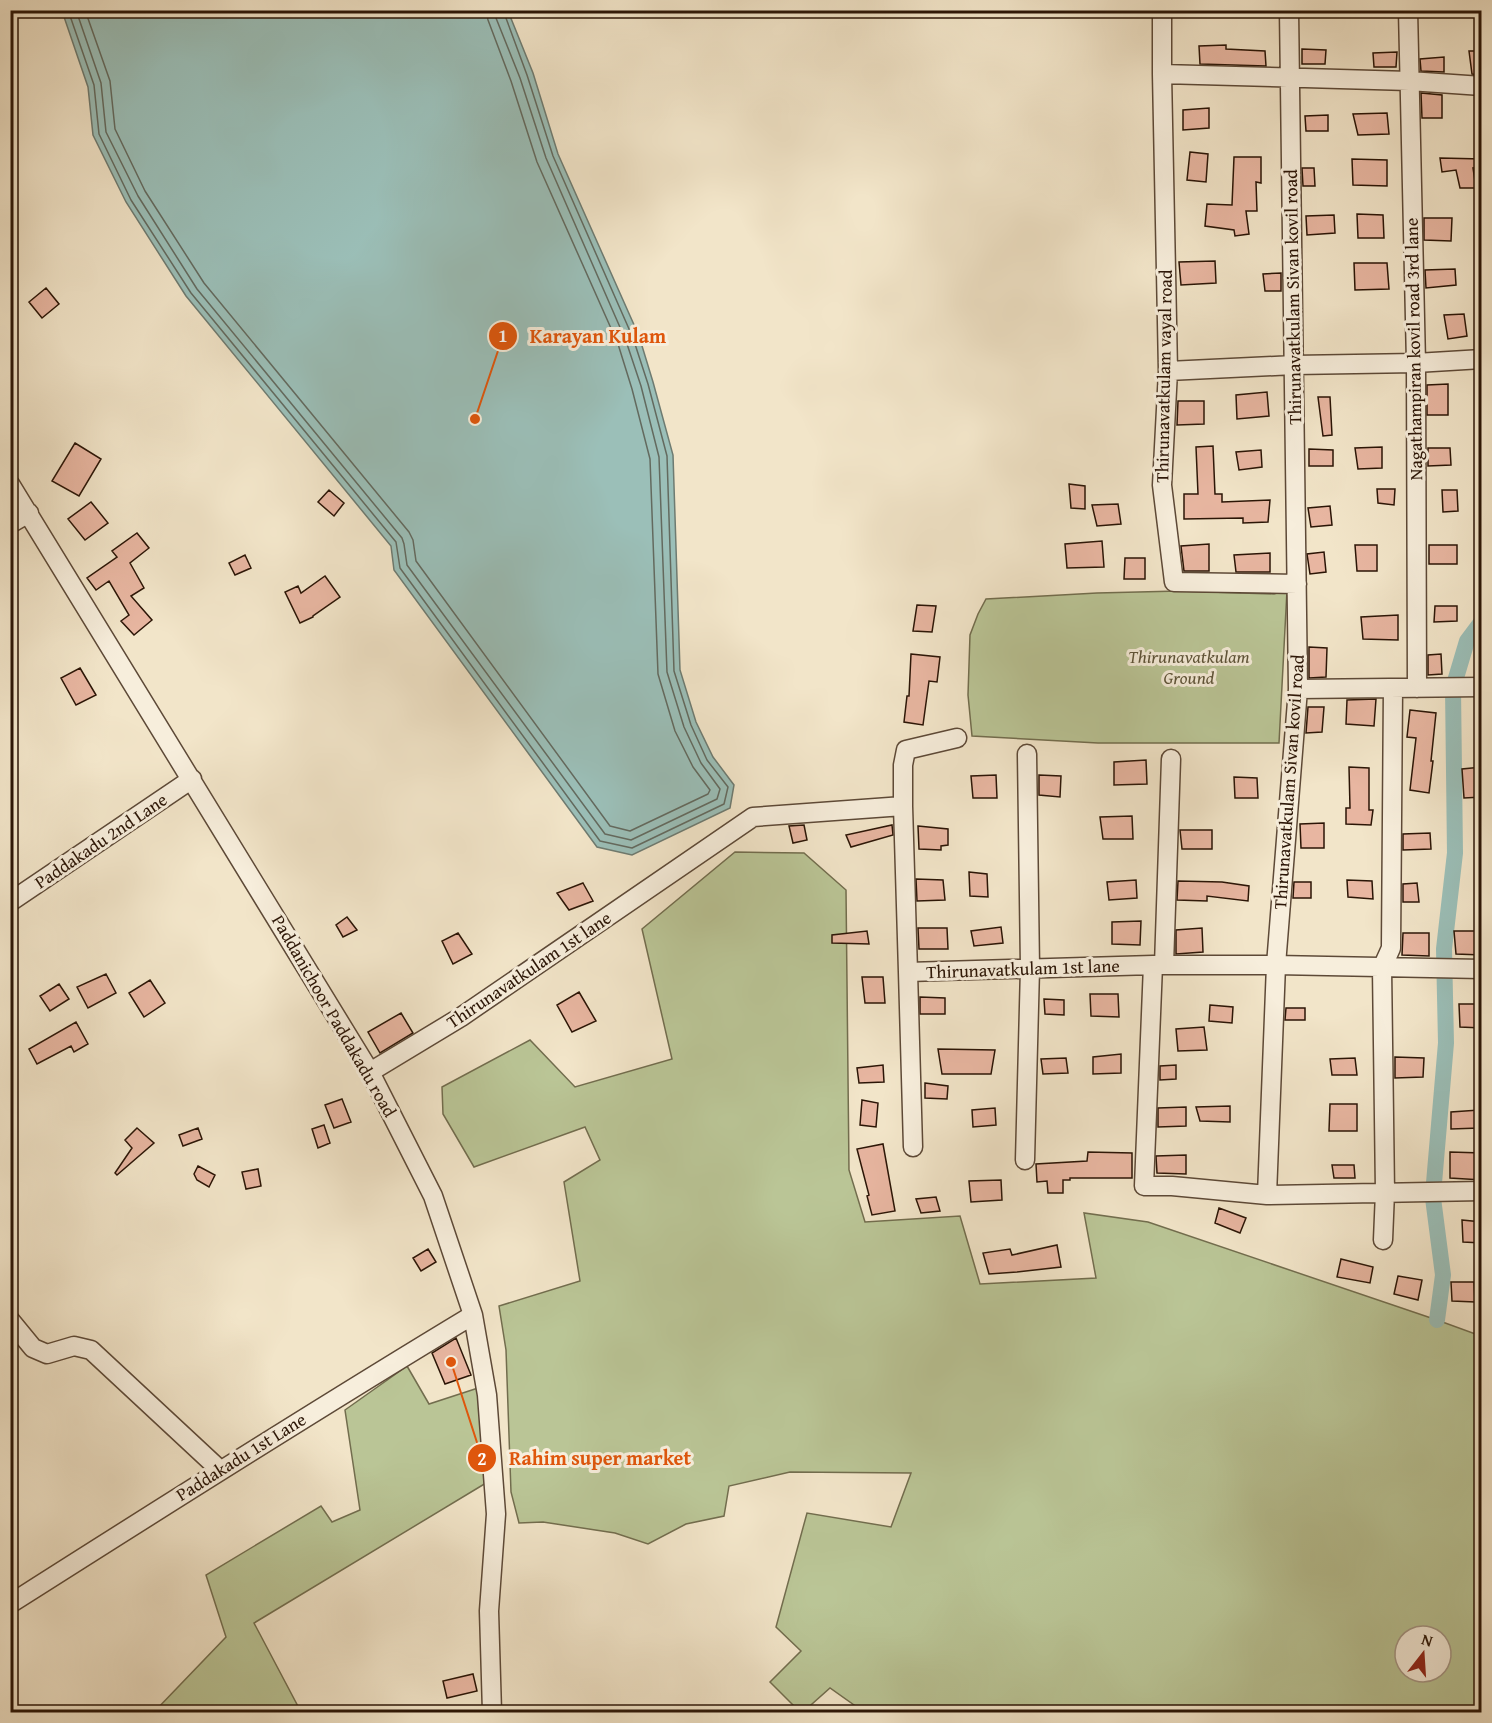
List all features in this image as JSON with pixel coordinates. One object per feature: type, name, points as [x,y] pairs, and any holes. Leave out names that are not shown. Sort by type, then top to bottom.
[{"type":"street","name":"Thirunavatkulam vayal road","points":[[1162,10],[1168,371],[1162,485],[1174,582],[1298,584]]},
{"type":"street","name":"Thirunavatkulam Sivan kovil road","points":[[1267,1195],[1276,964],[1298,689],[1289,10]]},
{"type":"street","name":"Nagathampiran kovil road 3rd lane","points":[[1408,10],[1416,363],[1417,688]]},
{"type":"street","points":[[1162,74],[1409,81],[1482,86]]},
{"type":"street","points":[[1168,371],[1482,359]]},
{"type":"street","name":"Paddanichoor Paddakadu road","points":[[10,484],[370,1072],[434,1196],[473,1315],[488,1395],[496,1514],[489,1611],[492,1713]]},
{"type":"street","points":[[10,524],[29,513]]},
{"type":"street","points":[[1298,689],[1482,687]]},
{"type":"street","points":[[1383,1240],[1385,1192],[1382,968],[1391,948],[1393,688]]},
{"type":"street","points":[[903,806],[903,765],[906,750],[957,738]]},
{"type":"street","points":[[1025,1160],[1030,968],[1027,754]]},
{"type":"street","points":[[1171,759],[1144,1186],[1172,1186],[1267,1195],[1482,1191]]},
{"type":"street","name":"Paddakadu 2nd Lane","points":[[10,902],[192,779]]},
{"type":"street","name":"Thirunavatkulam 1st lane","points":[[370,1072],[461,1017],[753,817],[903,806],[908,972],[1276,964],[1482,969]]},
{"type":"street","points":[[908,972],[913,1147]]},
{"type":"street","name":"Paddakadu 1st Lane","points":[[10,1604],[348,1390],[473,1315]]},
{"type":"street","points":[[10,1320],[33,1347],[47,1354],[74,1346],[91,1350],[220,1470]]},
{"type":"green space","name":"Thirunavatkulam Ground","points":[[1287,590],[1279,743],[1098,743],[972,736],[968,695],[970,635],[986,599],[1179,591],[1274,594]]},
{"type":"green space","points":[[735,852],[804,853],[846,890],[849,1170],[865,1222],[960,1216],[980,1284],[1096,1278],[1084,1213],[1148,1222],[1481,1336],[1481,1712],[864,1712],[830,1688],[803,1712],[800,1712],[770,1682],[801,1651],[776,1627],[807,1513],[891,1527],[911,1473],[790,1472],[729,1486],[724,1516],[686,1524],[648,1544],[615,1533],[543,1522],[519,1523],[511,1492],[506,1350],[499,1306],[580,1281],[564,1182],[600,1160],[585,1127],[474,1167],[443,1114],[442,1087],[530,1040],[575,1087],[672,1059],[642,929]]},
{"type":"green space","points":[[407,1366],[429,1404],[481,1387],[491,1480],[254,1623],[301,1712],[154,1712],[226,1637],[206,1575],[321,1506],[332,1522],[360,1510],[345,1410]]},
{"type":"water","points":[[62,11],[508,11],[533,73],[558,154],[639,336],[653,382],[673,455],[680,670],[696,722],[713,757],[734,785],[730,808],[632,855],[597,847],[394,570],[391,546],[186,296],[126,202],[93,135],[88,87]]},
{"type":"building","points":[[1226,45],[1226,49],[1265,51],[1266,66],[1200,64],[1199,46]]},
{"type":"building","points":[[1302,49],[1326,50],[1325,64],[1302,64]]},
{"type":"building","points":[[1469,51],[1482,51],[1482,75],[1472,74]]},
{"type":"building","points":[[1397,52],[1396,67],[1374,67],[1373,53]]},
{"type":"building","points":[[1444,57],[1444,72],[1421,71],[1420,59]]},
{"type":"building","points":[[1421,93],[1442,95],[1442,118],[1422,118]]},
{"type":"building","points":[[1209,108],[1209,128],[1183,130],[1183,110]]},
{"type":"building","points":[[1387,113],[1389,134],[1358,135],[1353,114]]},
{"type":"building","points":[[1328,115],[1328,131],[1306,131],[1305,116]]},
{"type":"building","points":[[1190,152],[1208,154],[1206,182],[1187,180]]},
{"type":"building","points":[[1234,157],[1261,157],[1261,183],[1256,182],[1257,211],[1246,211],[1249,234],[1235,236],[1234,230],[1205,226],[1207,204],[1232,205]]},
{"type":"building","points":[[1440,158],[1482,159],[1482,167],[1473,168],[1476,188],[1460,188],[1456,170],[1442,172]]},
{"type":"building","points":[[1352,159],[1387,160],[1387,186],[1353,185]]},
{"type":"building","points":[[1302,168],[1314,168],[1315,186],[1303,186]]},
{"type":"building","points":[[1357,214],[1383,215],[1384,238],[1358,238]]},
{"type":"building","points":[[1334,215],[1335,233],[1307,235],[1306,216]]},
{"type":"building","points":[[1424,218],[1452,218],[1451,241],[1424,240]]},
{"type":"building","points":[[1215,261],[1216,283],[1181,285],[1179,262]]},
{"type":"building","points":[[1354,263],[1387,263],[1389,289],[1355,290]]},
{"type":"building","points":[[1455,269],[1456,285],[1426,288],[1425,270]]},
{"type":"building","points":[[1281,273],[1281,291],[1265,291],[1263,274]]},
{"type":"building","points":[[46,288],[59,304],[42,318],[29,302]]},
{"type":"building","points":[[1464,314],[1467,336],[1448,339],[1444,315]]},
{"type":"building","points":[[1448,384],[1448,415],[1427,415],[1427,385]]},
{"type":"building","points":[[1267,392],[1269,416],[1237,419],[1236,395]]},
{"type":"building","points":[[1318,397],[1330,397],[1332,435],[1323,436]]},
{"type":"building","points":[[1178,401],[1204,401],[1204,424],[1177,425]]},
{"type":"building","points":[[75,443],[101,459],[79,496],[52,481]]},
{"type":"building","points":[[1213,446],[1215,494],[1222,494],[1222,502],[1270,500],[1268,522],[1243,523],[1243,518],[1184,519],[1184,494],[1198,494],[1196,447]]},
{"type":"building","points":[[1382,447],[1382,468],[1358,469],[1355,448]]},
{"type":"building","points":[[1428,448],[1450,448],[1451,465],[1428,466]]},
{"type":"building","points":[[1309,449],[1333,450],[1333,466],[1309,466]]},
{"type":"building","points":[[1261,450],[1262,467],[1239,470],[1236,452]]},
{"type":"building","points":[[1069,484],[1085,486],[1085,509],[1071,508]]},
{"type":"building","points":[[1377,489],[1395,489],[1394,505],[1378,503]]},
{"type":"building","points":[[329,490],[344,503],[334,516],[318,502]]},
{"type":"building","points":[[1442,490],[1457,490],[1458,511],[1443,512]]},
{"type":"building","points":[[91,502],[108,523],[85,540],[68,519]]},
{"type":"building","points":[[1118,504],[1121,524],[1097,526],[1092,505]]},
{"type":"building","points":[[1330,506],[1332,525],[1311,527],[1308,508]]},
{"type":"building","points":[[137,533],[149,548],[130,563],[144,588],[131,596],[152,620],[134,635],[121,621],[129,615],[109,581],[96,590],[87,578],[117,557],[112,551]]},
{"type":"building","points":[[1102,541],[1104,567],[1067,568],[1065,544]]},
{"type":"building","points":[[1209,544],[1209,571],[1184,571],[1181,546]]},
{"type":"building","points":[[1355,545],[1377,545],[1377,571],[1357,571]]},
{"type":"building","points":[[1429,545],[1457,545],[1457,564],[1429,564]]},
{"type":"building","points":[[1324,552],[1326,572],[1310,574],[1307,554]]},
{"type":"building","points":[[1270,553],[1270,572],[1236,572],[1234,555]]},
{"type":"building","points":[[245,555],[251,568],[235,575],[229,563]]},
{"type":"building","points":[[1125,558],[1145,558],[1145,579],[1124,579]]},
{"type":"building","points":[[325,576],[340,597],[313,617],[300,623],[285,592],[298,586],[301,593]]},
{"type":"building","points":[[917,605],[936,606],[932,632],[913,631]]},
{"type":"building","points":[[1435,606],[1457,606],[1457,621],[1434,622]]},
{"type":"building","points":[[1398,615],[1398,640],[1363,639],[1361,617]]},
{"type":"building","points":[[1309,647],[1327,648],[1326,677],[1309,678]]},
{"type":"building","points":[[911,654],[940,657],[937,682],[929,681],[923,725],[904,722],[907,696],[909,696]]},
{"type":"building","points":[[1441,654],[1442,674],[1428,675],[1428,655]]},
{"type":"building","points":[[80,668],[96,695],[76,705],[61,678]]},
{"type":"building","points":[[1376,699],[1374,726],[1346,724],[1347,700]]},
{"type":"building","points":[[1308,707],[1324,707],[1322,732],[1306,733]]},
{"type":"building","points":[[1410,710],[1436,713],[1429,793],[1410,790],[1416,738],[1407,737]]},
{"type":"building","points":[[1146,760],[1147,784],[1114,785],[1114,762]]},
{"type":"building","points":[[1349,767],[1369,768],[1369,810],[1373,810],[1371,825],[1346,824],[1346,808],[1350,808]]},
{"type":"building","points":[[1482,767],[1482,797],[1464,798],[1462,769]]},
{"type":"building","points":[[996,775],[997,798],[973,798],[971,776]]},
{"type":"building","points":[[1039,775],[1061,776],[1060,797],[1039,795]]},
{"type":"building","points":[[1234,777],[1257,778],[1258,798],[1235,798]]},
{"type":"building","points":[[1132,816],[1133,839],[1103,839],[1100,817]]},
{"type":"building","points":[[1324,823],[1324,848],[1301,848],[1300,824]]},
{"type":"building","points":[[804,825],[807,840],[793,843],[789,826]]},
{"type":"building","points":[[892,825],[893,835],[851,847],[846,835]]},
{"type":"building","points":[[918,826],[948,829],[948,845],[941,846],[941,850],[919,849]]},
{"type":"building","points":[[1180,830],[1212,830],[1212,849],[1182,849]]},
{"type":"building","points":[[1430,833],[1431,849],[1403,850],[1403,834]]},
{"type":"building","points":[[969,872],[987,874],[988,897],[970,896]]},
{"type":"building","points":[[916,879],[943,880],[945,900],[917,901]]},
{"type":"building","points":[[1136,880],[1137,898],[1109,900],[1107,882]]},
{"type":"building","points":[[1347,880],[1372,881],[1373,899],[1348,897]]},
{"type":"building","points":[[1178,881],[1222,882],[1249,886],[1248,901],[1207,896],[1207,901],[1177,900]]},
{"type":"building","points":[[1294,882],[1311,882],[1311,898],[1293,898]]},
{"type":"building","points":[[583,883],[593,901],[569,910],[557,893]]},
{"type":"building","points":[[1417,883],[1419,902],[1403,902],[1403,884]]},
{"type":"building","points":[[347,917],[357,930],[343,937],[336,925]]},
{"type":"building","points":[[1141,921],[1140,945],[1112,944],[1112,922]]},
{"type":"building","points":[[1001,927],[1003,943],[974,946],[971,931]]},
{"type":"building","points":[[918,928],[947,928],[948,949],[919,949]]},
{"type":"building","points":[[1202,928],[1203,952],[1176,954],[1176,930]]},
{"type":"building","points":[[867,931],[869,944],[832,943],[832,935]]},
{"type":"building","points":[[1454,931],[1482,931],[1482,955],[1456,954]]},
{"type":"building","points":[[458,933],[472,954],[453,964],[442,941]]},
{"type":"building","points":[[1403,933],[1429,933],[1429,956],[1402,955]]},
{"type":"building","points":[[106,974],[116,993],[88,1008],[77,987]]},
{"type":"building","points":[[862,977],[883,977],[885,1003],[865,1003]]},
{"type":"building","points":[[150,980],[165,1003],[144,1017],[129,993]]},
{"type":"building","points":[[59,984],[69,999],[50,1011],[40,996]]},
{"type":"building","points":[[579,992],[596,1021],[572,1032],[557,1005]]},
{"type":"building","points":[[1090,994],[1118,994],[1119,1017],[1091,1016]]},
{"type":"building","points":[[920,997],[945,998],[945,1014],[920,1014]]},
{"type":"building","points":[[1044,999],[1064,1000],[1064,1015],[1045,1014]]},
{"type":"building","points":[[1459,1004],[1482,1004],[1482,1028],[1460,1027]]},
{"type":"building","points":[[1210,1005],[1233,1007],[1232,1023],[1209,1021]]},
{"type":"building","points":[[1286,1008],[1305,1008],[1305,1020],[1285,1020]]},
{"type":"building","points":[[401,1013],[413,1033],[380,1053],[368,1032]]},
{"type":"building","points":[[76,1022],[88,1044],[74,1052],[71,1046],[37,1064],[29,1049]]},
{"type":"building","points":[[1204,1027],[1207,1050],[1178,1051],[1176,1029]]},
{"type":"building","points":[[938,1049],[995,1050],[991,1074],[942,1074]]},
{"type":"building","points":[[1121,1054],[1121,1073],[1093,1074],[1093,1057]]},
{"type":"building","points":[[1395,1057],[1424,1058],[1423,1077],[1395,1078]]},
{"type":"building","points":[[1066,1058],[1068,1073],[1043,1074],[1041,1059]]},
{"type":"building","points":[[1355,1058],[1357,1075],[1332,1075],[1330,1059]]},
{"type":"building","points":[[883,1065],[884,1082],[859,1083],[857,1068]]},
{"type":"building","points":[[1176,1065],[1176,1079],[1160,1080],[1160,1066]]},
{"type":"building","points":[[925,1083],[948,1086],[947,1099],[925,1098]]},
{"type":"building","points":[[342,1099],[351,1122],[334,1128],[325,1105]]},
{"type":"building","points":[[862,1100],[878,1103],[876,1127],[860,1125]]},
{"type":"building","points":[[1330,1104],[1357,1104],[1357,1131],[1329,1131]]},
{"type":"building","points":[[1230,1106],[1230,1122],[1200,1121],[1196,1107]]},
{"type":"building","points":[[1186,1107],[1186,1126],[1158,1127],[1158,1108]]},
{"type":"building","points":[[995,1108],[996,1125],[973,1127],[972,1110]]},
{"type":"building","points":[[1479,1110],[1479,1128],[1451,1129],[1451,1112]]},
{"type":"building","points":[[324,1125],[330,1143],[318,1148],[312,1129]]},
{"type":"building","points":[[137,1128],[154,1143],[117,1175],[115,1173],[132,1148],[125,1140]]},
{"type":"building","points":[[198,1128],[202,1139],[183,1146],[179,1135]]},
{"type":"building","points":[[883,1144],[895,1211],[872,1215],[857,1149]]},
{"type":"building","points":[[1088,1152],[1132,1153],[1132,1178],[1070,1178],[1070,1180],[1063,1180],[1063,1193],[1048,1193],[1047,1181],[1037,1182],[1036,1164],[1087,1161]]},
{"type":"building","points":[[1450,1152],[1482,1153],[1482,1180],[1450,1178]]},
{"type":"building","points":[[1186,1155],[1186,1174],[1157,1173],[1156,1156]]},
{"type":"building","points":[[1332,1165],[1354,1165],[1355,1178],[1334,1178]]},
{"type":"building","points":[[198,1166],[215,1175],[209,1187],[197,1180],[194,1174]]},
{"type":"building","points":[[258,1169],[261,1186],[246,1189],[242,1172]]},
{"type":"building","points":[[1001,1180],[1002,1200],[971,1202],[969,1181]]},
{"type":"building","points":[[936,1197],[940,1211],[921,1213],[916,1199]]},
{"type":"building","points":[[1219,1208],[1246,1218],[1240,1233],[1215,1223]]},
{"type":"building","points":[[1462,1220],[1482,1222],[1482,1243],[1463,1242]]},
{"type":"building","points":[[1057,1245],[1061,1267],[1017,1272],[989,1274],[983,1253],[1010,1249],[1012,1255]]},
{"type":"building","points":[[428,1249],[436,1262],[421,1271],[413,1258]]},
{"type":"building","points":[[1341,1259],[1373,1267],[1370,1283],[1337,1277]]},
{"type":"building","points":[[1398,1276],[1422,1280],[1418,1300],[1394,1294]]},
{"type":"building","points":[[1451,1282],[1474,1282],[1475,1302],[1452,1301]]},
{"type":"building","points":[[456,1338],[471,1375],[445,1384],[432,1353]]},
{"type":"building","points":[[473,1674],[477,1691],[447,1698],[443,1681]]},
{"type":"waterway","points":[[1434,1183],[1446,1043],[1444,949],[1455,853],[1453,688],[1467,641],[1482,621]]},
{"type":"waterway","points":[[1433,1198],[1443,1275],[1437,1320]]},
{"type":"place","name":"Karayan Kulam","points":[[475,419]]},
{"type":"place","name":"Rahim super market","points":[[451,1362]]}]
